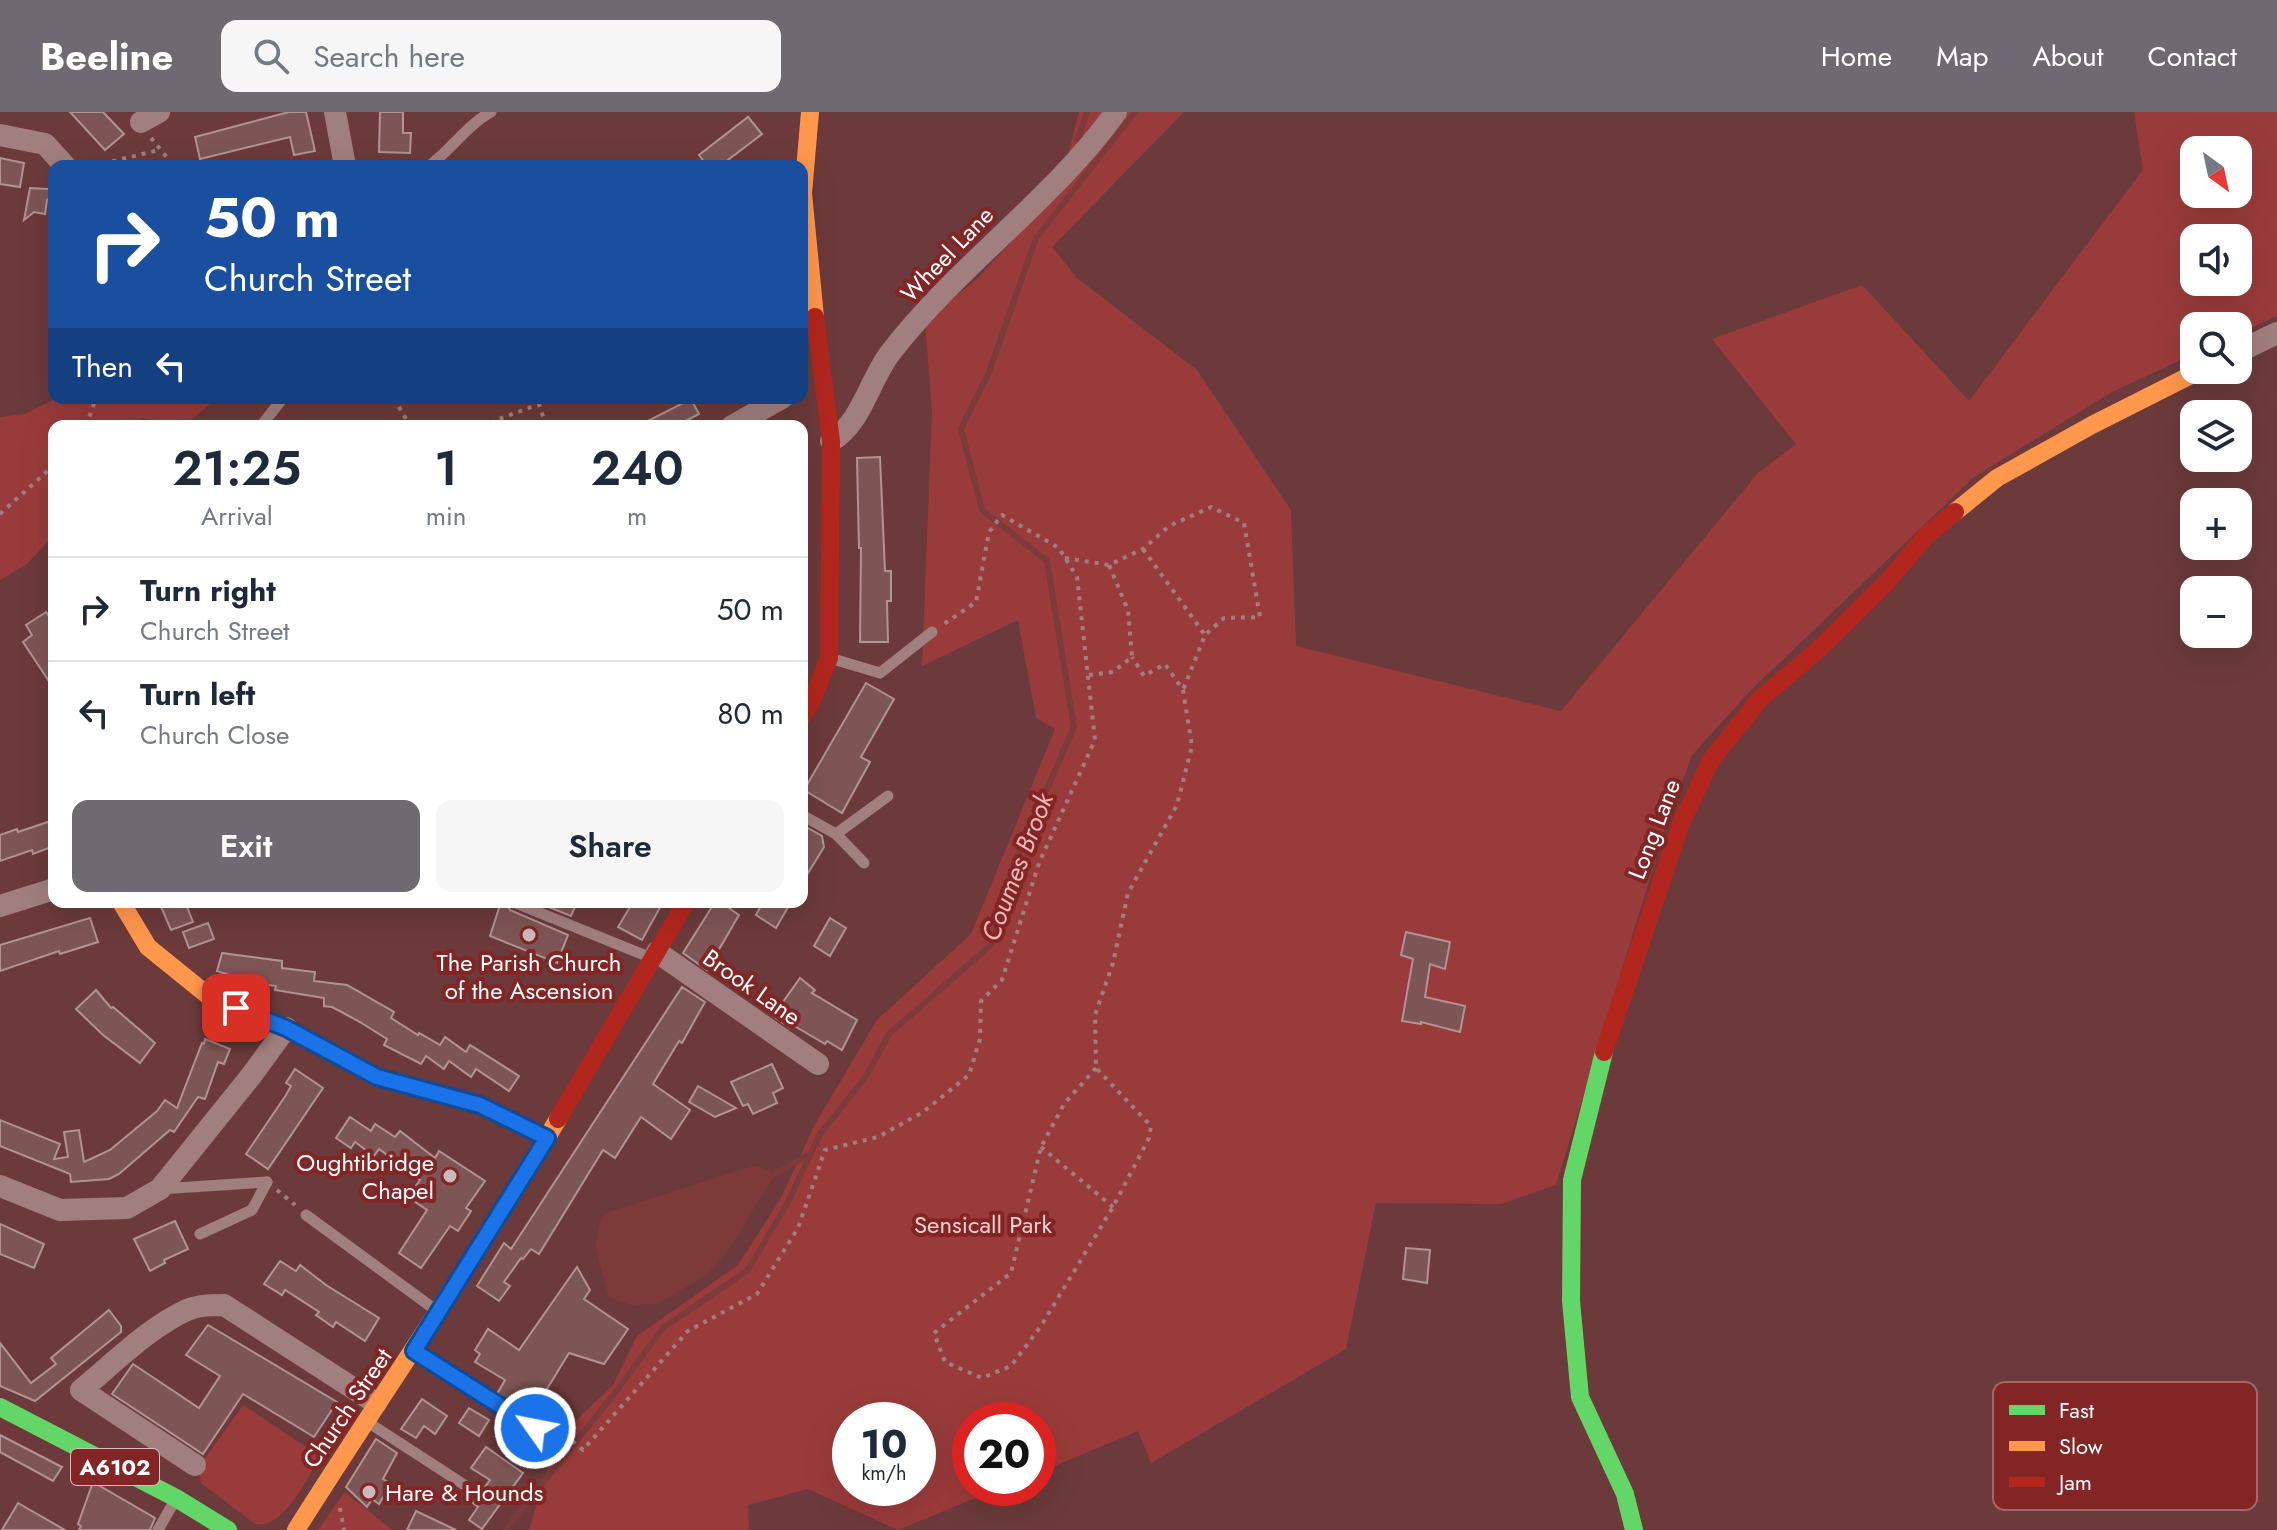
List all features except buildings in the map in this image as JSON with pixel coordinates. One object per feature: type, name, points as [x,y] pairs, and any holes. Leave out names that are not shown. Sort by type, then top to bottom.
[{"type":"street","points":[[335,112],[344,160]]},
{"type":"street","points":[[805,160],[810,112]]},
{"type":"street","name":"Wheel Lane","points":[[831,441],[845,433],[890,353],[966,268],[1061,176],[1116,112]]},
{"type":"street","points":[[0,135],[45,144],[60,160]]},
{"type":"street","points":[[808,307],[812,382],[831,441],[829,658],[808,708]]},
{"type":"street","points":[[2252,345],[2277,333]]},
{"type":"street","name":"Long Lane","points":[[1634,1530],[1625,1494],[1580,1397],[1571,1301],[1572,1180],[1604,1052],[1680,826],[1711,760],[1760,699],[1819,649],[1875,594],[1926,536],[1997,478],[2180,381]]},
{"type":"street","points":[[743,420],[771,404]]},
{"type":"street","points":[[0,906],[48,891]]},
{"type":"street","points":[[125,908],[148,947],[211,998],[286,1028],[377,1077],[480,1105],[547,1138]]},
{"type":"street","name":"Church Street","points":[[296,1530],[414,1351],[547,1138],[682,908]]},
{"type":"street","name":"Brook Lane","points":[[655,955],[818,1064]]},
{"type":"street","points":[[0,1186],[60,1210],[127,1208],[160,1189],[286,1028]]},
{"type":"street","points":[[195,1465],[81,1390],[159,1328],[187,1310],[203,1305],[224,1305],[371,1412]]},
{"type":"street","name":"A6102","points":[[0,1407],[176,1498],[228,1530]]},
{"type":"lane","points":[[436,160],[475,121],[491,112]]},
{"type":"lane","points":[[266,420],[278,404]]},
{"type":"lane","points":[[829,658],[880,673],[932,632]]},
{"type":"lane","points":[[836,834],[888,796]]},
{"type":"lane","points":[[808,818],[836,834],[864,863]]},
{"type":"lane","points":[[529,908],[655,955]]},
{"type":"lane","points":[[160,1189],[267,1182]]},
{"type":"lane","points":[[200,1234],[252,1210],[267,1182]]},
{"type":"lane","points":[[306,1215],[437,1311]]},
{"type":"lane","points":[[414,1351],[535,1428],[550,1416]]},
{"type":"lane","points":[[371,1412],[463,1484]]},
{"type":"lane","points":[[158,1530],[176,1498]]},
{"type":"path","points":[[118,160],[159,150]]},
{"type":"path","points":[[497,420],[539,404],[544,420]]},
{"type":"path","points":[[0,514],[48,470]]},
{"type":"path","points":[[1065,558],[1109,565],[1143,549],[1169,526],[1211,507],[1244,523],[1260,617],[1224,618],[1205,635],[1183,690]]},
{"type":"path","points":[[564,1434],[583,1450],[688,1331],[757,1294],[798,1228],[825,1150],[878,1137],[923,1112],[969,1075],[980,1039],[981,1001],[1002,980],[1039,863],[1095,740],[1077,577],[1059,548],[1002,515],[989,532],[976,602],[932,632]]},
{"type":"path","points":[[1143,549],[1205,635]]},
{"type":"path","points":[[1096,1068],[1064,1104],[1041,1147],[1011,1273],[934,1333],[945,1362],[982,1378],[1011,1366],[1041,1326],[1113,1207],[1149,1138],[1151,1126],[1096,1068],[1095,1015],[1113,963],[1128,893],[1177,805],[1192,746],[1183,690],[1165,664],[1144,676],[1132,657],[1128,610],[1109,565]]},
{"type":"path","points":[[1089,675],[1113,672],[1132,657]]},
{"type":"path","points":[[1041,1147],[1113,1207]]},
{"type":"path","points":[[267,1182],[306,1215]]},
{"type":"green space","points":[[1079,112],[1108,112],[1067,159]]},
{"type":"green space","name":"Sensicall Park","points":[[1126,112],[1184,112],[1052,247],[1077,278],[1197,370],[1291,510],[1296,646],[1561,711],[1758,473],[1796,444],[1712,339],[1862,285],[1969,401],[2143,170],[2134,112],[2277,112],[2277,316],[2252,328],[2252,312],[2180,312],[2180,360],[2112,392],[1974,477],[1752,689],[1692,755],[1664,832],[1556,1185],[1501,1204],[1376,1203],[1346,1349],[1151,1463],[1138,1431],[1056,1465],[1056,1402],[952,1402],[952,1506],[956,1506],[898,1530],[845,1506],[936,1506],[936,1402],[832,1402],[832,1500],[808,1489],[748,1505],[749,1530],[529,1530],[557,1439],[613,1385],[637,1336],[738,1265],[781,1198],[814,1126],[877,1020],[971,934],[1055,729],[1036,718],[1018,620],[922,666],[932,411],[925,321],[977,279],[1106,140]]},
{"type":"green space","points":[[48,402],[210,404],[191,420],[48,420],[48,541],[27,564],[0,580],[0,417],[25,414]]},
{"type":"green space","points":[[243,1405],[321,1457],[293,1501],[275,1519],[265,1524],[255,1524],[201,1483],[198,1468]]},
{"type":"green space","points":[[345,1492],[392,1530],[318,1530]]},
{"type":"shaded area","points":[[756,1165],[775,1174],[730,1248],[707,1275],[657,1304],[632,1305],[609,1298],[595,1246],[601,1218],[609,1212]]},
{"type":"waterway","points":[[1078,139],[1087,112]]},
{"type":"waterway","name":"Coumes Brook","points":[[505,1530],[663,1328],[748,1270],[789,1200],[820,1134],[865,1078],[889,1034],[992,944],[1016,860],[1074,727],[1047,561],[982,510],[961,429],[988,375],[1036,238],[1135,112]]},
{"type":"waterway","points":[[775,1174],[810,1154]]},
{"type":"traffic: fast","points":[[1604,1052],[1572,1180],[1571,1301],[1580,1397],[1625,1494],[1634,1530]]},
{"type":"traffic: fast","points":[[0,1407],[176,1498],[228,1530]]},
{"type":"traffic: slow","points":[[806,160],[810,112]]},
{"type":"traffic: slow","points":[[808,245],[815,317]]},
{"type":"traffic: slow","points":[[1955,512],[1997,478],[2180,381]]},
{"type":"traffic: slow","points":[[125,908],[148,947],[211,998],[286,1028],[371,1074]]},
{"type":"traffic: slow","points":[[296,1530],[558,1119]]},
{"type":"traffic: jam","points":[[808,708],[829,658],[831,441],[815,317]]},
{"type":"traffic: jam","points":[[1604,1052],[1680,826],[1711,760],[1760,699],[1819,649],[1886,583],[1926,536],[1955,512]]},
{"type":"traffic: jam","points":[[558,1119],[682,908]]},
{"type":"traffic: jam","points":[[371,1074],[480,1105],[547,1138]]},
{"type":"place","name":"The Parish Church of the Ascension","points":[[529,935]]},
{"type":"place","name":"Oughtibridge Chapel","points":[[450,1176]]},
{"type":"place","name":"Hare & Hounds","points":[[369,1492]]},
{"type":"route","points":[[236,1008],[286,1028],[377,1077],[480,1105],[547,1138],[414,1351],[535,1428]]}]
